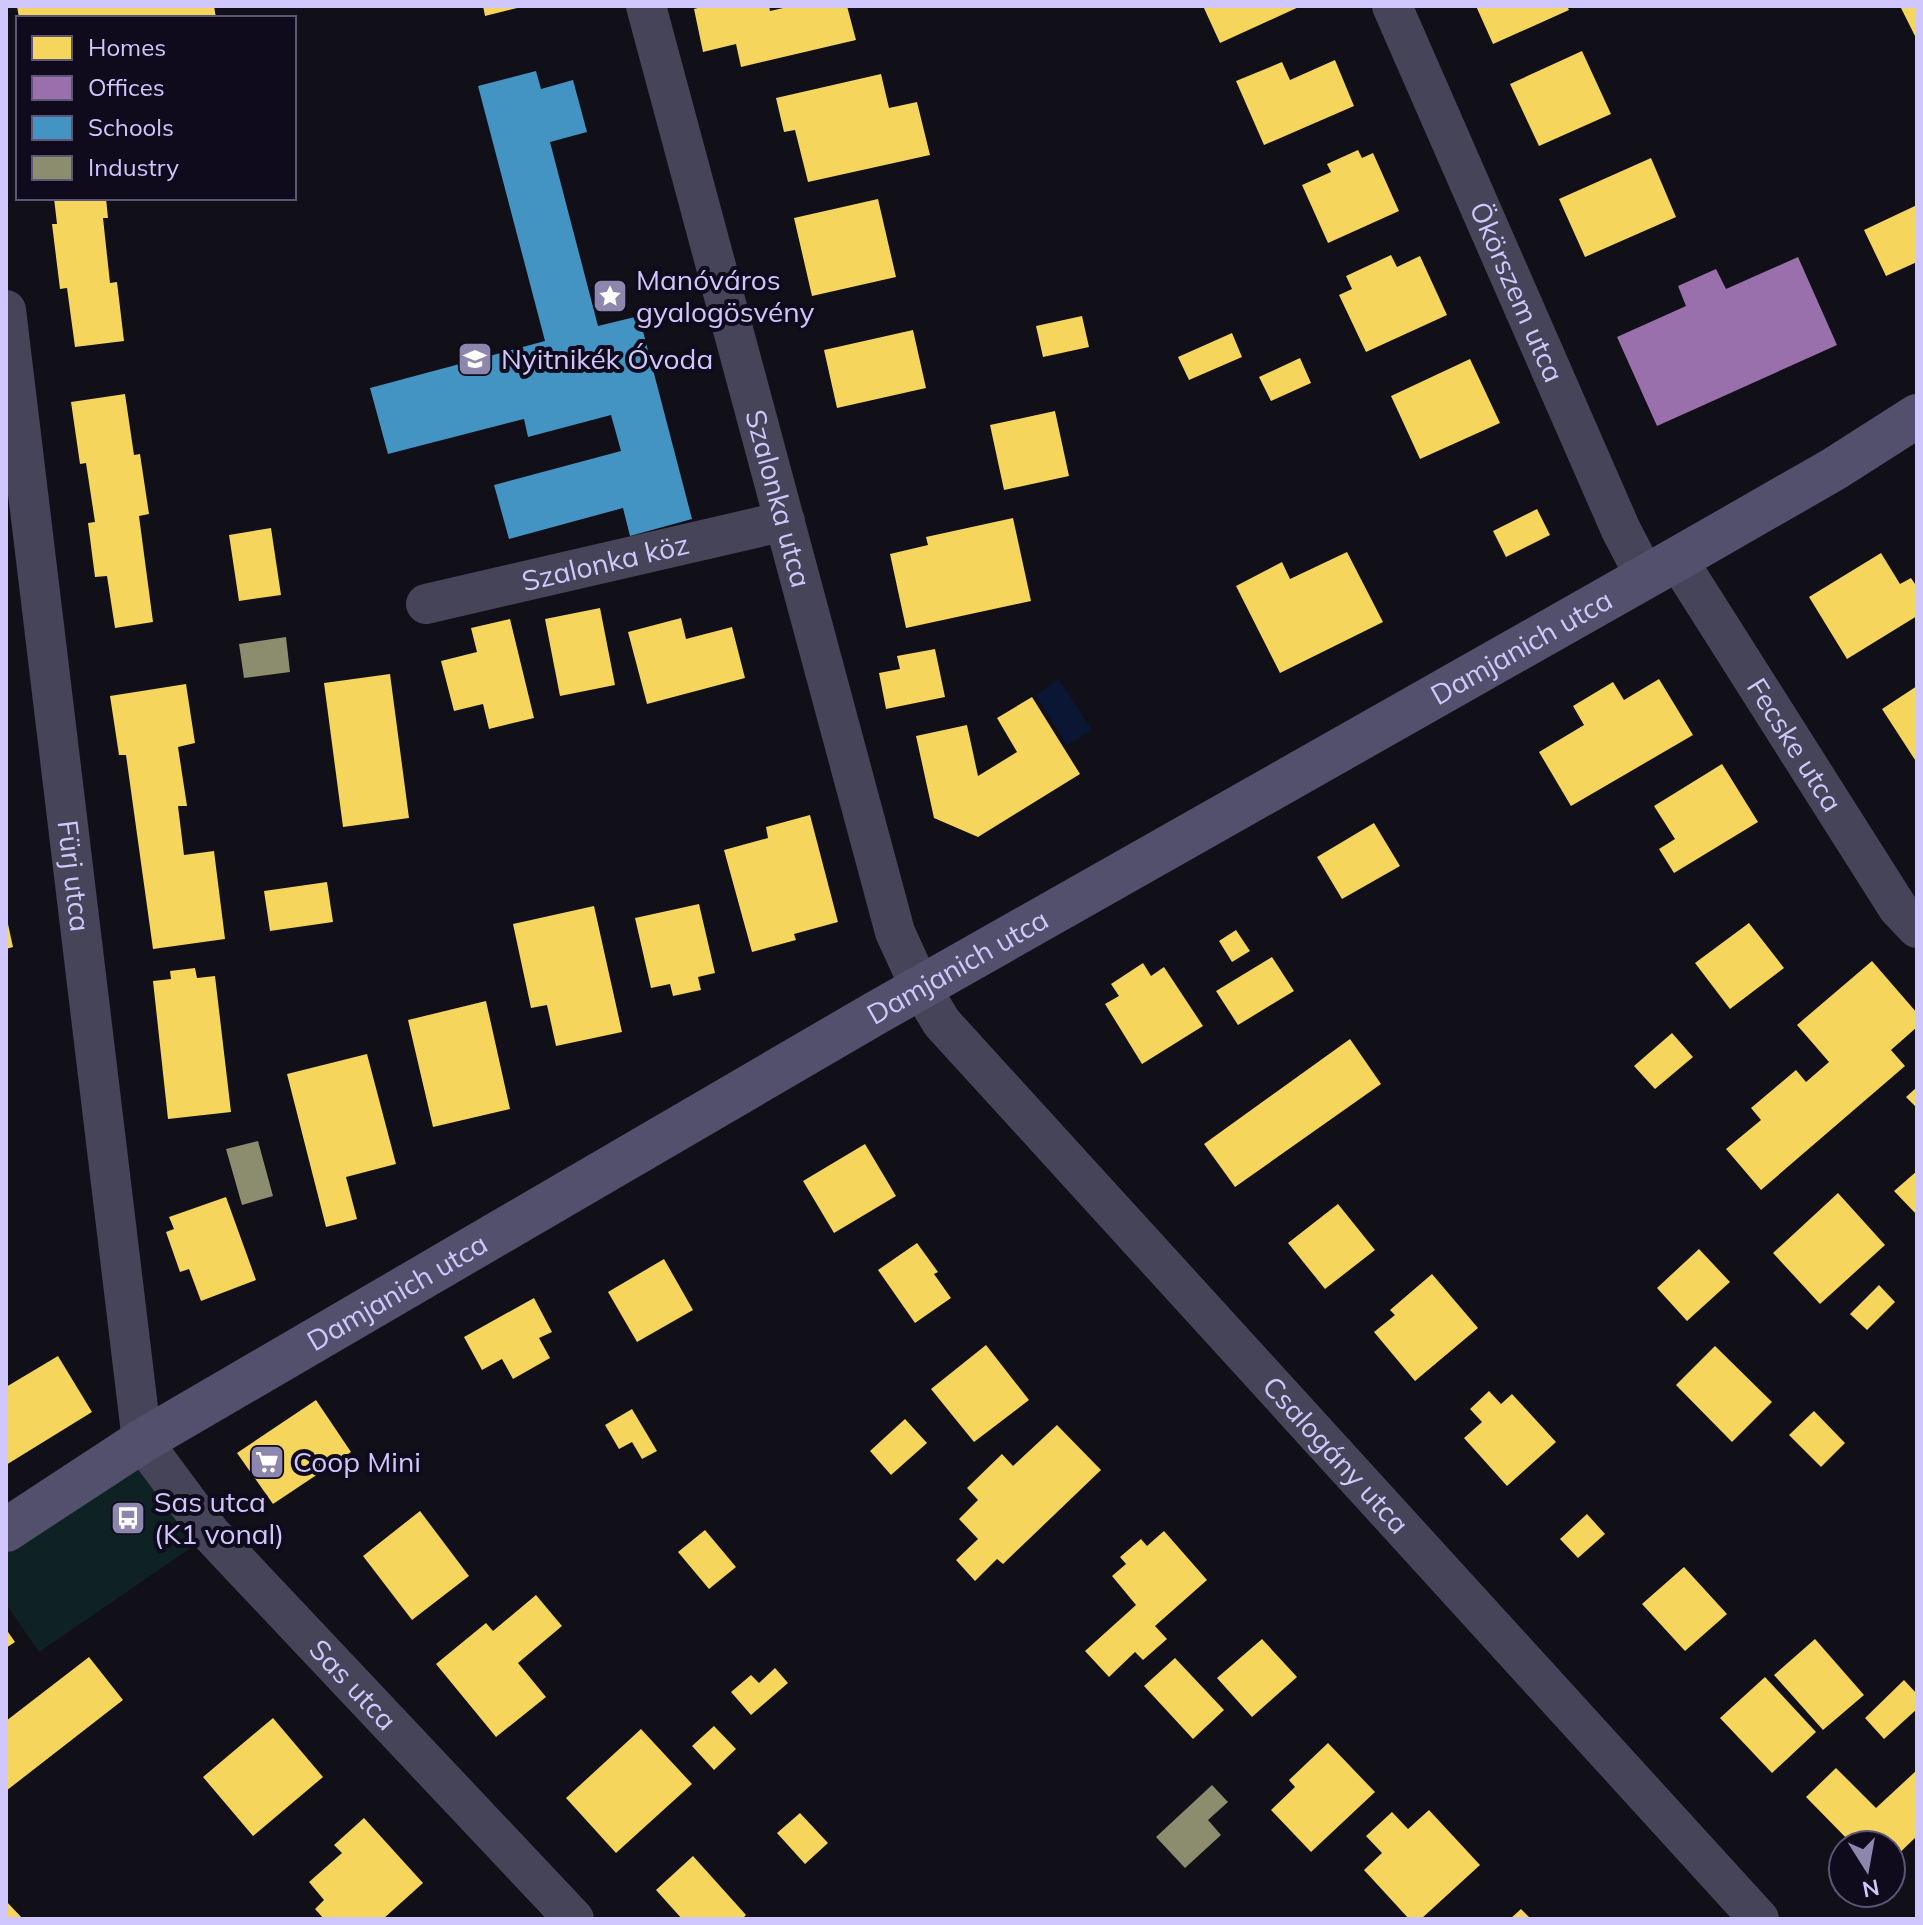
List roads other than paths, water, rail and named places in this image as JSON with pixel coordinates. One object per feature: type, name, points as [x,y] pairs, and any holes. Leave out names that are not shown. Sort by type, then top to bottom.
[{"type":"main road","name":"Damjanich utca","points":[[6,1530],[142,1441],[920,987],[1834,469],[1917,416]]},
{"type":"street","name":"Szalonka utca","points":[[646,6],[895,932],[920,987]]},
{"type":"street","name":"Ökörszem utca","points":[[1392,6],[1621,530],[1661,568]]},
{"type":"street","name":"Fürj utca","points":[[6,310],[142,1441]]},
{"type":"street","name":"Szalonka köz","points":[[426,604],[785,521]]},
{"type":"street","name":"Fecske utca","points":[[1661,568],[1898,908],[1917,928]]},
{"type":"street","name":"Csalogány utca","points":[[920,987],[952,1035],[1759,1919]]},
{"type":"street","name":"Sas utca","points":[[142,1441],[211,1534],[574,1919]]},
{"type":"water","points":[[1059,679],[1092,730],[1067,745],[1036,695]]},
{"type":"place","name":"Manóváros gyalogösvény","points":[[610,296]]},
{"type":"place","name":"Nyitnikék Óvoda","points":[[475,359]]},
{"type":"place","name":"Coop Mini","points":[[267,1462]]},
{"type":"place","name":"Sas utca (K1 vonal)","points":[[128,1518]]}]
